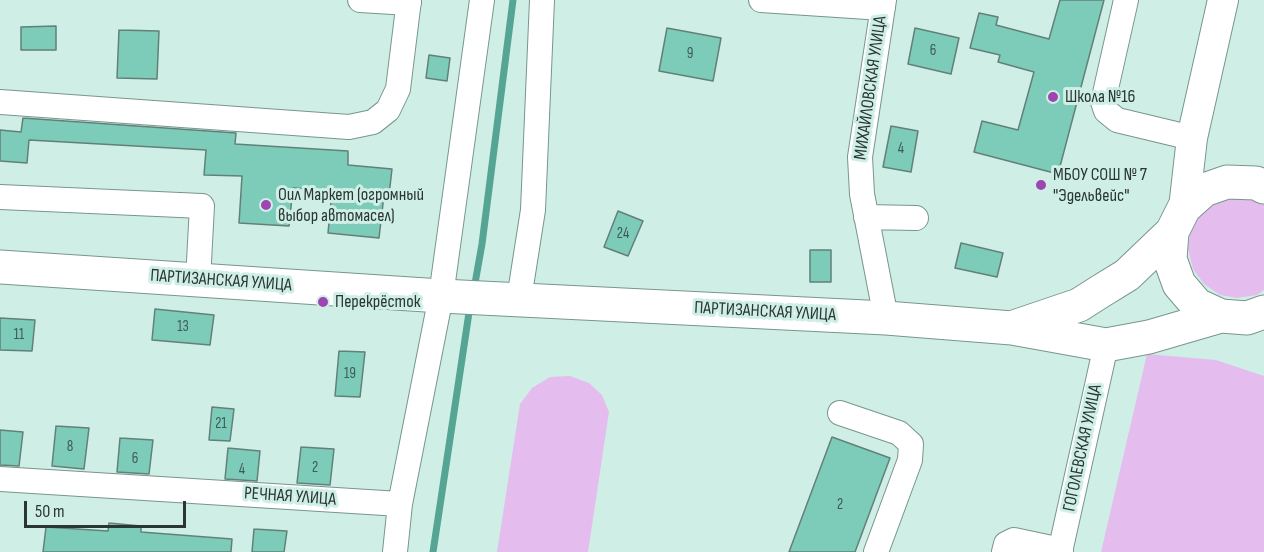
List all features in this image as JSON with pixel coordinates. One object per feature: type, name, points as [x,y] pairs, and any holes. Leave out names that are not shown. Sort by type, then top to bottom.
[{"type":"highway","name":"ПАРТИЗАНСКАЯ УЛИЦА","points":[[1012,328],[1079,305],[1127,275],[1204,190],[1227,182],[1256,183],[1264,187]]},
{"type":"highway","points":[[1178,220],[1170,260],[1179,284],[1197,304],[1221,316],[1247,318],[1263,316]]},
{"type":"highway","name":"ПАРТИЗАНСКАЯ УЛИЦА","points":[[0,267],[449,296],[886,318],[1012,328],[1106,345],[1149,337],[1221,316]]},
{"type":"main road","points":[[1178,220],[1192,138],[1223,0]]},
{"type":"street","points":[[0,102],[349,127],[373,122],[388,110],[398,89],[409,1],[360,0]]},
{"type":"street","points":[[395,552],[400,504],[449,296],[482,0]]},
{"type":"street","points":[[511,298],[533,210],[543,0]]},
{"type":"street","points":[[761,0],[883,4]]},
{"type":"street","points":[[1126,0],[1103,102],[1106,111],[1117,120],[1159,133],[1192,138]]},
{"type":"street","name":"МИХАЙЛОВСКАЯ УЛИЦА","points":[[883,4],[860,157],[866,217],[886,318]]},
{"type":"street","points":[[0,197],[202,206],[198,280]]},
{"type":"street","points":[[866,217],[916,218]]},
{"type":"street","name":"ГОГОЛЕВСКАЯ УЛИЦА","points":[[1061,551],[1106,345]]},
{"type":"street","points":[[840,413],[898,433],[911,444],[910,460],[876,552]]},
{"type":"street","name":"РЕЧНАЯ УЛИЦА","points":[[0,479],[400,504]]},
{"type":"street","points":[[1004,552],[1006,544],[1014,540],[1061,551]]},
{"type":"shaded area","points":[[1237,196],[1257,200],[1264,204],[1264,290],[1257,295],[1237,298],[1220,295],[1204,284],[1193,269],[1188,249],[1191,228],[1203,211],[1219,200]]},
{"type":"shaded area","points":[[1147,354],[1216,360],[1264,376],[1264,552],[1101,552]]},
{"type":"shaded area","points":[[570,376],[589,383],[602,395],[609,412],[588,552],[497,552],[520,404],[532,388],[550,377]]},
{"type":"building","name":"Школа №16","points":[[1060,0],[1104,0],[1058,174],[974,152],[982,121],[1018,130],[1034,72],[998,62],[1000,55],[970,48],[979,13],[998,17],[996,25],[1049,39]]},
{"type":"building","points":[[56,26],[56,50],[21,50],[21,27]]},
{"type":"building","points":[[667,28],[721,38],[713,81],[659,71]]},
{"type":"building","points":[[915,28],[959,38],[951,74],[908,64]]},
{"type":"building","points":[[119,30],[159,31],[157,79],[117,78]]},
{"type":"building","points":[[429,55],[450,58],[447,81],[426,78]]},
{"type":"building","points":[[23,118],[236,133],[235,144],[348,151],[348,165],[392,169],[389,195],[384,195],[379,238],[328,233],[332,191],[293,188],[289,226],[239,223],[242,176],[204,175],[206,150],[29,140],[27,163],[0,161],[0,130],[21,132]]},
{"type":"building","points":[[891,126],[918,131],[911,172],[883,167]]},
{"type":"building","points":[[618,211],[643,221],[628,256],[604,247]]},
{"type":"building","points":[[961,243],[1003,253],[997,277],[955,268]]},
{"type":"building","points":[[810,250],[831,250],[831,282],[810,282]]},
{"type":"building","points":[[155,309],[214,315],[210,345],[152,340]]},
{"type":"building","points":[[0,318],[35,320],[32,351],[0,350]]},
{"type":"building","points":[[339,351],[365,352],[360,397],[335,396]]},
{"type":"building","points":[[212,407],[234,409],[230,441],[209,440]]},
{"type":"building","points":[[56,426],[89,428],[84,469],[52,466]]},
{"type":"building","points":[[0,430],[23,432],[19,466],[0,465]]},
{"type":"building","points":[[832,437],[890,458],[855,552],[789,552]]},
{"type":"building","points":[[120,438],[153,440],[149,474],[117,472]]},
{"type":"building","points":[[301,447],[334,449],[330,485],[297,483]]},
{"type":"building","points":[[228,448],[260,451],[257,481],[225,479]]},
{"type":"building","points":[[109,523],[141,526],[141,532],[232,539],[231,552],[43,552],[46,527],[108,531]]},
{"type":"building","points":[[254,529],[287,531],[284,552],[252,552]]},
{"type":"waterway","points":[[474,289],[482,244],[513,0]]},
{"type":"waterway","points":[[433,552],[470,306]]},
{"type":"place","name":"Школа №16","points":[[1053,97]]},
{"type":"place","name":"МБОУ СОШ № 7 \"Эдельвейс\"","points":[[1041,185]]},
{"type":"place","name":"Оил Маркет (огромный выбор автомасел)","points":[[266,205]]},
{"type":"place","name":"Перекрёсток","points":[[323,302]]}]
